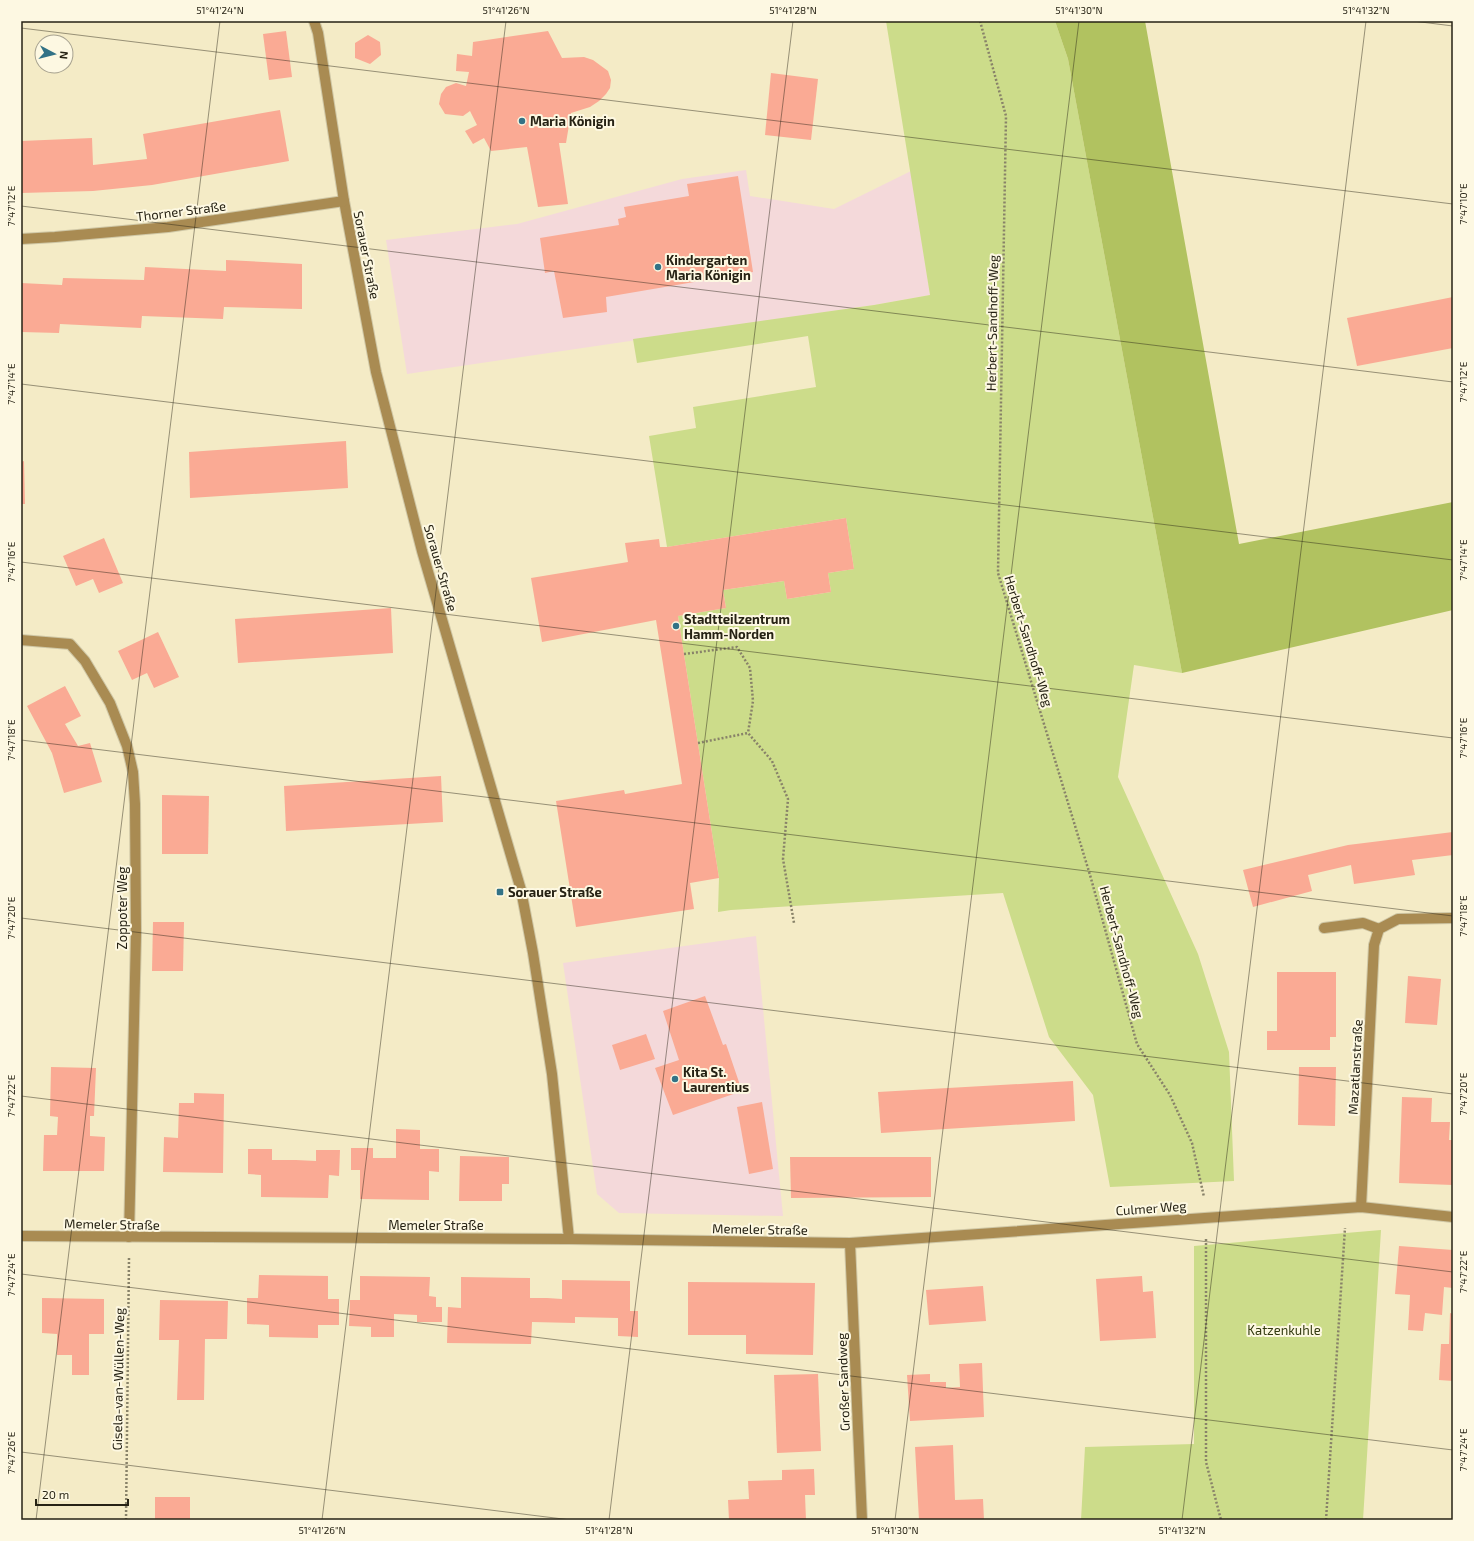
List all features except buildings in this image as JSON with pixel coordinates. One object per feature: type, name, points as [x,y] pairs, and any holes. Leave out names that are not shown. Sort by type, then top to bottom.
[{"type":"street","name":"Sorauer Straße","points":[[314,21],[318,33],[344,201],[378,380],[422,551],[520,890],[533,953],[552,1074],[570,1239]]},
{"type":"street","name":"Thorner Straße","points":[[21,239],[168,227],[344,201]]},
{"type":"street","name":"Zoppoter Weg","points":[[21,640],[70,644],[85,662],[110,703],[127,746],[133,772],[135,804],[136,935],[129,1237]]},
{"type":"street","points":[[1324,928],[1363,923],[1379,929],[1398,919],[1453,918]]},
{"type":"street","name":"Mazatlanstraße","points":[[1361,1206],[1374,945],[1379,929]]},
{"type":"street","name":"Culmer Weg","points":[[850,1243],[1361,1206],[1453,1217]]},
{"type":"street","name":"Memeler Straße","points":[[21,1236],[570,1239],[850,1243]]},
{"type":"street","name":"Großer Sandweg","points":[[850,1243],[862,1520]]},
{"type":"path","name":"Herbert-Sandhoff-Weg","points":[[980,21],[1006,116],[998,573],[1090,875],[1137,1044],[1170,1095],[1192,1143],[1202,1184],[1208,1217],[1206,1253],[1206,1462],[1221,1520]]},
{"type":"path","points":[[684,654],[736,647],[750,668],[753,701],[748,733],[772,761],[788,800],[783,859],[794,923]]},
{"type":"path","points":[[698,743],[748,733]]},
{"type":"path","points":[[1326,1520],[1346,1208]]},
{"type":"path","name":"Gisela-van-Wüllen-Weg","points":[[126,1520],[129,1237]]},
{"type":"shaded area","name":"Kindergarten Maria Königin","points":[[746,170],[750,196],[834,209],[911,171],[930,295],[874,305],[407,374],[386,240],[517,224],[682,179]]},
{"type":"shaded area","name":"Kita St. Laurentius","points":[[756,936],[783,1216],[619,1213],[597,1194],[563,963]]},
{"type":"green space","points":[[886,21],[1055,21],[1068,59],[1182,673],[1134,665],[1118,777],[1198,954],[1229,1052],[1234,1181],[1110,1187],[1093,1095],[1049,1037],[1003,893],[718,912],[719,878],[678,616],[726,608],[723,590],[784,581],[787,599],[831,592],[828,573],[854,569],[846,518],[667,547],[649,436],[696,428],[693,407],[816,387],[808,336],[637,363],[633,339],[874,305],[930,295]]},
{"type":"green space","points":[[1055,21],[1145,21],[1239,544],[1453,502],[1453,610],[1182,673],[1068,59]]},
{"type":"green space","name":"Katzenkuhle","points":[[1381,1230],[1363,1520],[1081,1520],[1085,1447],[1194,1444],[1194,1246]]},
{"type":"place","name":"Maria Königin","points":[[522,121]]},
{"type":"place","name":"Kindergarten Maria Königin","points":[[658,267]]},
{"type":"place","name":"Stadtteilzentrum Hamm-Norden","points":[[676,626]]},
{"type":"place","name":"Sorauer Straße","points":[[500,892]]},
{"type":"place","name":"Kita St. Laurentius","points":[[675,1079]]}]
